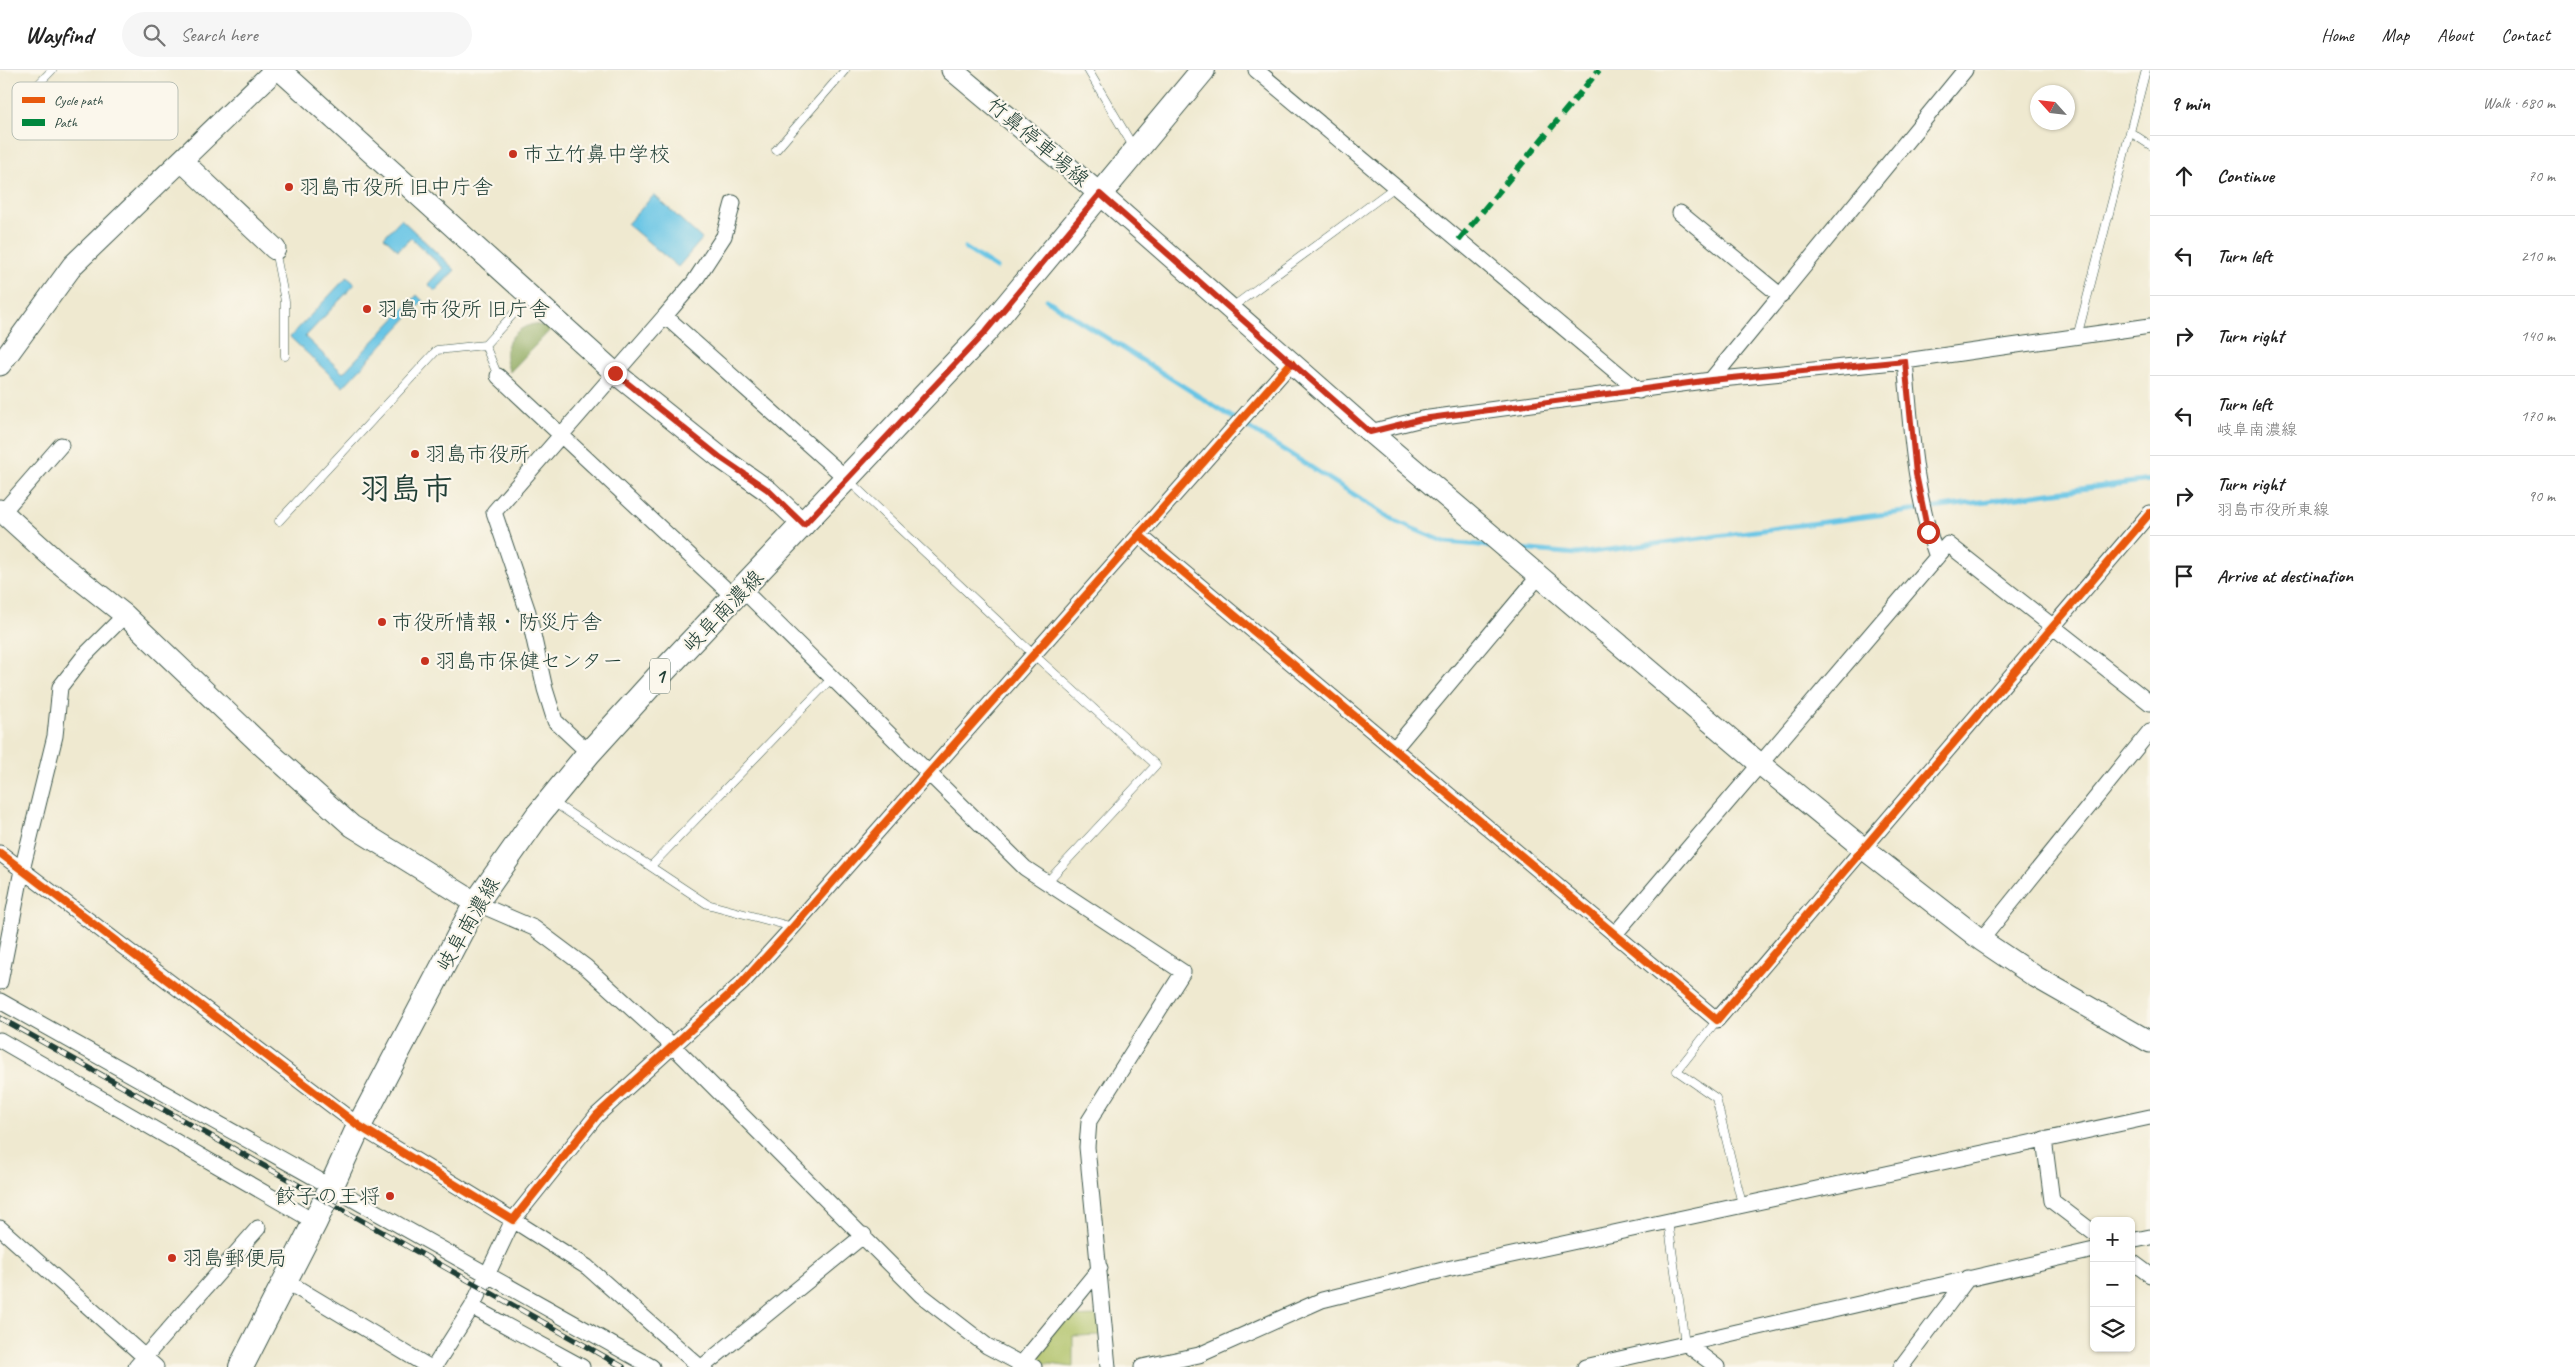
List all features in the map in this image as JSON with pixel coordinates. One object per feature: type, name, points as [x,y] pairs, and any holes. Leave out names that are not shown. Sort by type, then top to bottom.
[{"type":"main road","name":"岐阜南濃線","points":[[240,1367],[315,1222],[359,1126],[476,903],[551,801],[589,753],[985,332],[1203,70]]},
{"type":"street","name":"竹鼻停車場線","points":[[952,70],[1100,194],[1370,432],[1760,764],[1864,849],[1981,940],[2036,977],[2150,1042]]},
{"type":"street","points":[[1256,70],[1639,391]]},
{"type":"street","points":[[1711,380],[1965,70]]},
{"type":"street","points":[[0,364],[73,265],[182,161],[272,71],[530,296],[615,373],[721,458],[768,490],[804,525]]},
{"type":"street","points":[[182,161],[275,248]]},
{"type":"street","points":[[589,753],[555,721],[545,689],[528,612],[494,512],[694,282],[724,236],[733,203]]},
{"type":"street","points":[[1680,213],[1781,296]]},
{"type":"street","points":[[665,316],[847,479]]},
{"type":"street","points":[[1370,432],[1422,419],[1711,380],[1905,361],[2150,326]]},
{"type":"street","points":[[1905,361],[1916,474],[1928,532],[1937,557]]},
{"type":"street","points":[[434,1367],[472,1307],[513,1220],[597,1115],[742,983],[1291,363]]},
{"type":"street","points":[[498,376],[560,435],[832,678],[1025,868],[1183,972],[1089,1121],[1087,1147],[1108,1367]]},
{"type":"street","points":[[61,445],[1,512],[54,559],[125,615],[258,742],[352,826],[476,903],[534,928],[586,967],[673,1046],[921,1294],[987,1346],[1025,1366],[1100,1268]]},
{"type":"street","points":[[1138,535],[1718,1020],[2150,513]]},
{"type":"street","points":[[1615,934],[1948,544],[2150,703]]},
{"type":"street","points":[[1394,748],[1538,574]]},
{"type":"street","points":[[0,982],[22,870],[55,736],[60,687],[85,655],[125,615]]},
{"type":"street","points":[[1981,940],[2150,731]]},
{"type":"street","points":[[2,857],[22,870],[359,1126],[588,1267],[701,1367],[864,1236]]},
{"type":"street","points":[[0,1002],[330,1189],[652,1367]]},
{"type":"street","points":[[0,1040],[315,1222]]},
{"type":"street","points":[[1142,1367],[1199,1355],[1322,1300],[1447,1269],[2150,1116]]},
{"type":"street","points":[[2044,1139],[2052,1201],[2090,1230]]},
{"type":"street","points":[[0,1228],[146,1364],[258,1228]]},
{"type":"street","points":[[2135,1240],[2150,1237]]},
{"type":"street","points":[[1585,1367],[2090,1251]]},
{"type":"street","points":[[2132,1262],[2150,1275]]},
{"type":"street","points":[[1901,1367],[1968,1278]]},
{"type":"street","points":[[284,1280],[429,1367]]},
{"type":"street","points":[[472,1307],[582,1367]]},
{"type":"street","points":[[1685,1343],[1717,1367]]},
{"type":"lane","points":[[40,82],[52,70]]},
{"type":"lane","points":[[776,150],[845,70]]},
{"type":"lane","points":[[1088,70],[1135,150]]},
{"type":"lane","points":[[2077,337],[2146,70]]},
{"type":"lane","points":[[2130,132],[2150,145]]},
{"type":"lane","points":[[1230,309],[1395,187]]},
{"type":"lane","points":[[275,248],[285,301],[285,356]]},
{"type":"lane","points":[[279,521],[437,350],[485,345],[530,296]]},
{"type":"lane","points":[[485,345],[498,376]]},
{"type":"lane","points":[[847,479],[1033,654],[1156,765],[1047,882]]},
{"type":"lane","points":[[651,866],[832,678]]},
{"type":"lane","points":[[551,801],[707,904],[793,927]]},
{"type":"lane","points":[[1718,1020],[1677,1071],[1716,1098],[1742,1204]]},
{"type":"lane","points":[[1668,1221],[1685,1343]]},
{"type":"green space","points":[[534,324],[552,328],[510,372],[506,356],[509,342],[519,331]]},
{"type":"green space","points":[[1101,1316],[1102,1335],[1073,1336],[1073,1367],[1026,1361],[1062,1317]]},
{"type":"water","points":[[654,195],[702,239],[678,267],[627,224]]},
{"type":"water","points":[[401,219],[455,270],[435,291],[428,284],[443,268],[411,238],[398,250],[384,237]]},
{"type":"water","points":[[347,277],[355,284],[305,337],[343,373],[417,295],[423,301],[343,387],[290,337]]},
{"type":"waterway","points":[[965,248],[996,268]]},
{"type":"waterway","points":[[1047,300],[1399,523],[1445,542],[1492,546]]},
{"type":"waterway","points":[[1518,549],[1577,554],[2150,480]]},
{"type":"railway","points":[[0,1018],[623,1367]]},
{"type":"marked path","points":[[1459,240],[1599,70]]},
{"type":"cycle path","points":[[0,853],[359,1126],[513,1220],[597,1115],[742,983],[793,927],[1291,363]]},
{"type":"cycle path","points":[[1139,535],[1717,1020],[2150,513]]},
{"type":"place","name":"市立竹鼻中学校","points":[[513,154]]},
{"type":"place","name":"羽島市役所 旧中庁舎","points":[[289,187]]},
{"type":"place","name":"羽島市役所 旧庁舎","points":[[367,309]]},
{"type":"place","name":"羽島市役所","points":[[415,454]]},
{"type":"place","name":"市役所情報・防災庁舎","points":[[382,622]]},
{"type":"place","name":"羽島市保健センター","points":[[425,661]]},
{"type":"place","name":"餃子の王将","points":[[390,1196]]},
{"type":"place","name":"羽島郵便局","points":[[172,1258]]},
{"type":"district","name":"羽島市","points":[[406,488]]},
{"type":"route","points":[[615,373],[721,458],[768,490],[804,525],[985,332],[1100,194],[1370,432],[1422,419],[1711,380],[1905,361],[1916,474],[1928,532]]}]
